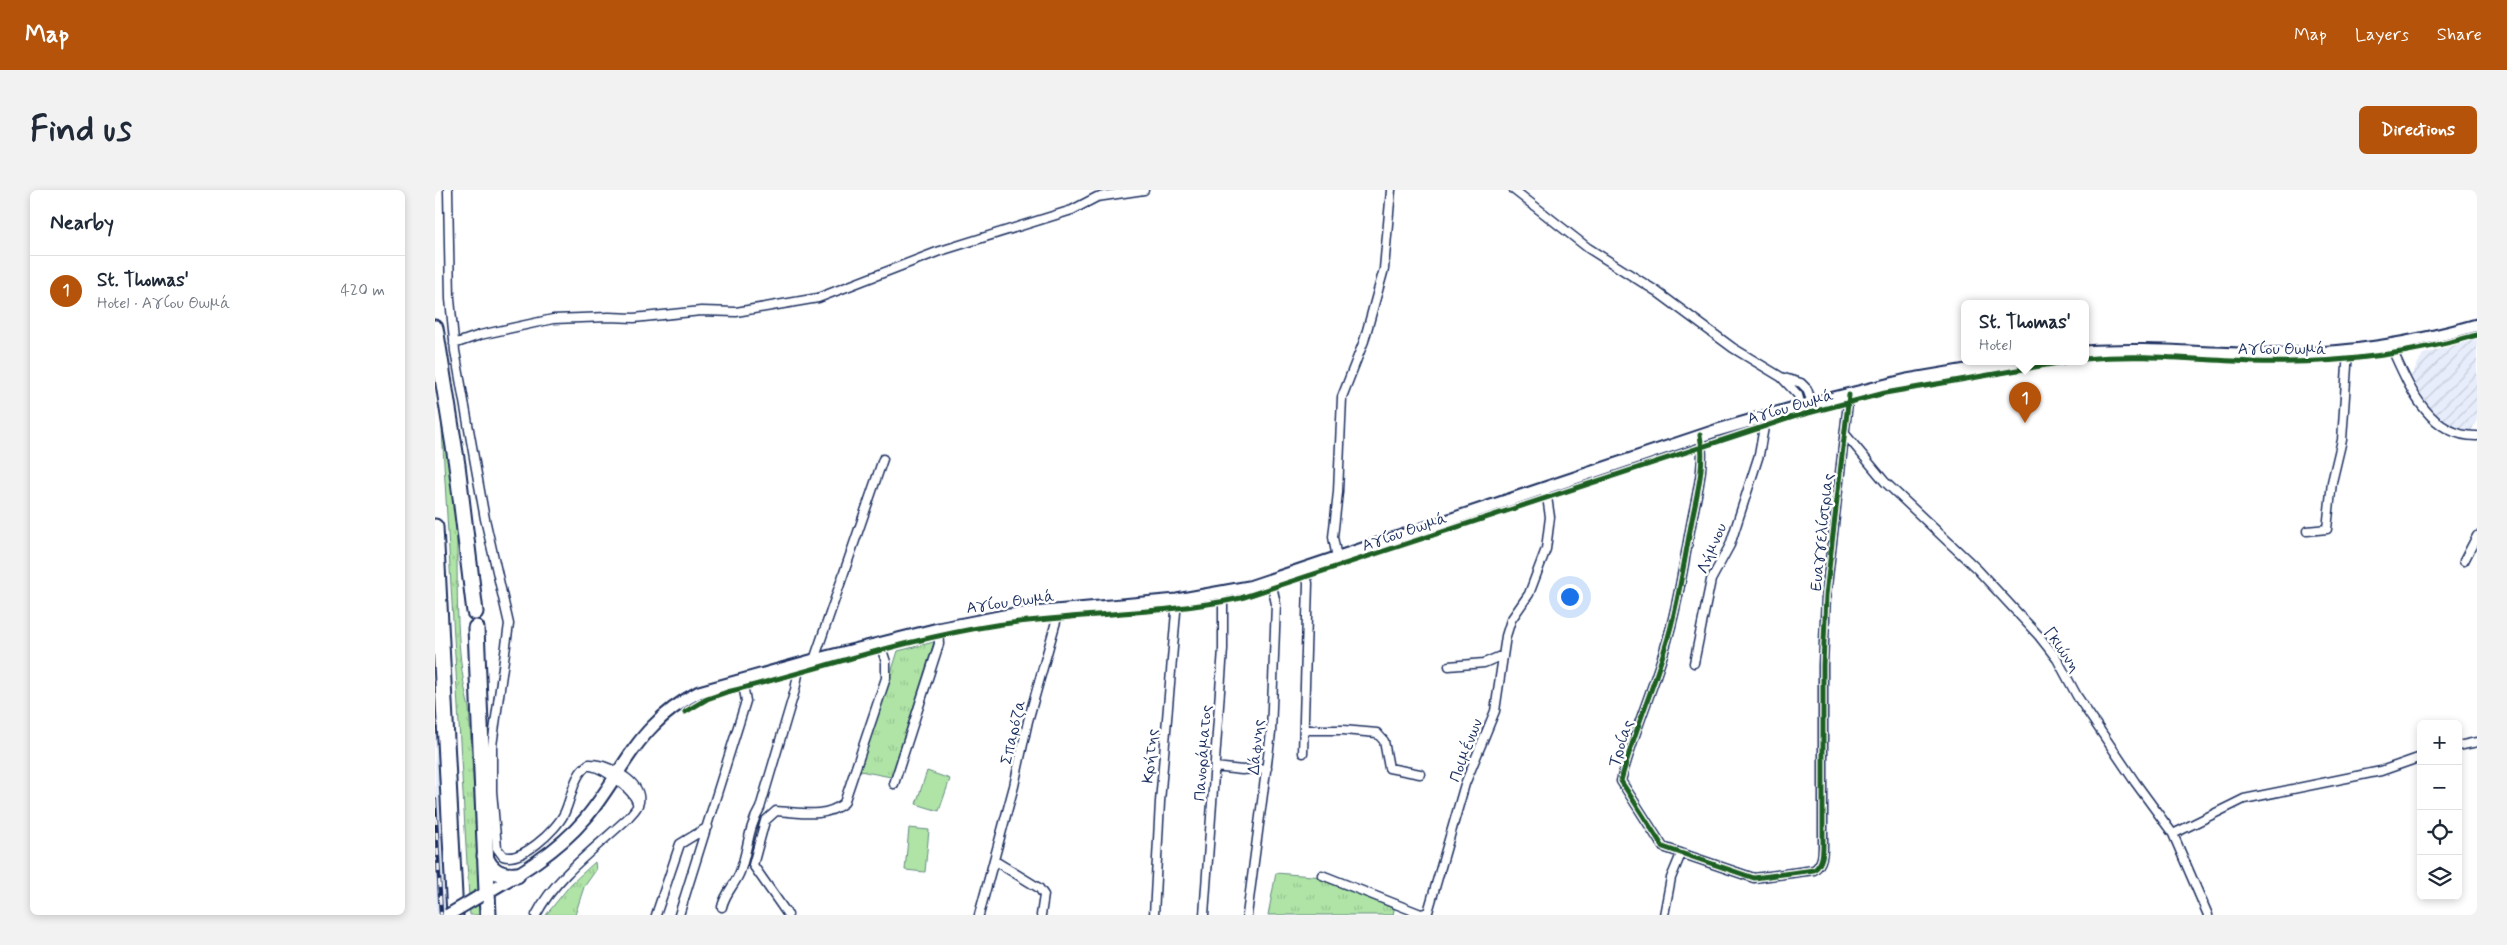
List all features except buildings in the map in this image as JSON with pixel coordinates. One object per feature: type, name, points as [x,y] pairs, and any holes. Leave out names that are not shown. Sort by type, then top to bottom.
[{"type":"highway","points":[[435,328],[457,465],[475,612]]},
{"type":"highway","points":[[435,527],[455,915]]},
{"type":"highway","points":[[476,628],[485,855],[483,895],[488,915]]},
{"type":"highway","points":[[485,855],[487,862],[496,872],[503,875],[517,875]]},
{"type":"main road","name":"Αγίου Θωμά","points":[[2089,352],[2119,349],[2289,354],[2348,351],[2391,346],[2477,326]]},
{"type":"main road","name":"Αγίου Θωμά","points":[[448,915],[517,875],[567,837],[585,819],[617,777],[641,739],[669,711],[699,692],[742,679],[937,629],[1009,615],[1223,594],[1304,570],[1700,435],[1807,404],[1907,380],[1996,365]]},
{"type":"street","points":[[448,190],[454,344],[473,455],[509,624],[492,746],[495,836],[501,854],[509,858],[523,853],[557,824],[584,767],[596,767],[617,777],[635,796],[637,807],[564,878],[545,899],[536,915]]},
{"type":"street","points":[[454,344],[480,335],[553,320],[609,317],[634,318],[701,311],[736,312],[818,298],[937,252],[1072,210],[1106,194],[1144,190]]},
{"type":"street","points":[[1337,558],[1333,537],[1338,492],[1342,397],[1364,341],[1384,269],[1391,190]]},
{"type":"street","points":[[1515,190],[1588,248],[1677,306],[1733,348],[1781,377],[1801,384],[1807,390],[1807,404]]},
{"type":"street","points":[[2391,346],[2414,393],[2431,418],[2450,431],[2477,436]]},
{"type":"street","points":[[2307,532],[2327,529],[2332,482],[2342,440],[2348,351]]},
{"type":"street","name":"Ευαγγελίστριας","points":[[1824,793],[1823,665],[1826,595],[1846,435],[1849,394]]},
{"type":"street","name":"Λήμνου","points":[[1694,663],[1711,580],[1730,545],[1759,455],[1766,416]]},
{"type":"street","name":"Τροίας","points":[[1700,435],[1702,453],[1675,611],[1664,653],[1628,752],[1621,781],[1663,847],[1754,878],[1814,870],[1819,867],[1822,859],[1824,793]]},
{"type":"street","name":"Γκιώνη","points":[[1846,435],[1899,497],[1977,569],[2039,636],[2057,659],[2077,696],[2173,834],[2208,915]]},
{"type":"street","points":[[814,660],[883,459]]},
{"type":"street","name":"Ποιμένων","points":[[1322,874],[1421,914],[1428,912],[1465,784],[1495,710],[1503,655],[1511,620],[1529,594],[1546,549],[1550,517],[1543,490]]},
{"type":"street","points":[[2465,561],[2477,536]]},
{"type":"street","points":[[1303,753],[1307,583],[1304,570]]},
{"type":"street","name":"Δάφνης","points":[[1247,915],[1271,733],[1276,604],[1271,581]]},
{"type":"street","name":"Πανοράματος","points":[[1204,915],[1223,649],[1223,594]]},
{"type":"street","name":"Κρήτης","points":[[1154,915],[1159,802],[1177,600]]},
{"type":"street","name":"Σπαρόζα","points":[[979,915],[990,867],[995,860],[1028,721],[1057,618],[1056,611]]},
{"type":"street","points":[[893,784],[939,644],[937,629]]},
{"type":"street","points":[[788,915],[753,865],[765,821],[776,811],[819,813],[833,811],[844,803],[886,678],[886,662],[880,644]]},
{"type":"street","points":[[1449,666],[1484,663],[1503,655]]},
{"type":"street","points":[[722,907],[724,898],[740,872],[751,822],[760,808],[793,699],[800,664]]},
{"type":"street","points":[[679,915],[746,701],[742,679]]},
{"type":"street","points":[[1304,730],[1343,730],[1377,733],[1384,741],[1389,768],[1420,774]]},
{"type":"street","points":[[2462,745],[2477,742]]},
{"type":"street","points":[[2173,834],[2245,800],[2381,772],[2417,758]]},
{"type":"street","points":[[1215,767],[1242,770],[1267,768]]},
{"type":"street","points":[[656,915],[680,844],[708,827]]},
{"type":"street","points":[[1664,915],[1671,878],[1681,854]]},
{"type":"street","points":[[995,860],[1039,888],[1044,895],[1041,915]]},
{"type":"shaded area","points":[[2477,339],[2477,420],[2471,431],[2451,426],[2437,415],[2426,402],[2411,376],[2423,354]]},
{"type":"shaded area","points":[[435,640],[449,915],[435,915]]},
{"type":"green space","points":[[439,377],[455,493],[459,635],[464,684],[469,708],[481,915],[470,915]]},
{"type":"green space","points":[[934,642],[891,777],[860,771],[898,651]]},
{"type":"green space","points":[[927,771],[950,779],[939,811],[916,804]]},
{"type":"green space","points":[[909,828],[929,830],[925,872],[905,870]]},
{"type":"green space","points":[[595,862],[596,870],[584,887],[575,915],[546,915],[571,884]]},
{"type":"green space","points":[[1276,873],[1324,877],[1395,905],[1393,915],[1268,915]]},
{"type":"railway","points":[[435,800],[441,915]]},
{"type":"cycle path","points":[[2089,359],[2148,357],[2252,362],[2309,362],[2394,353],[2477,335]]},
{"type":"cycle path","points":[[685,712],[707,699],[727,692],[928,638],[962,631],[1027,621],[1180,608],[1241,598],[1793,417],[1885,393],[2047,365]]},
{"type":"cycle path","points":[[1700,435],[1702,446],[1700,480],[1669,636],[1621,781],[1663,847],[1754,878],[1814,870],[1820,864],[1823,848],[1823,665],[1826,595],[1849,395]]},
{"type":"place","name":"St. Thomas'","points":[[2025,423]]}]
